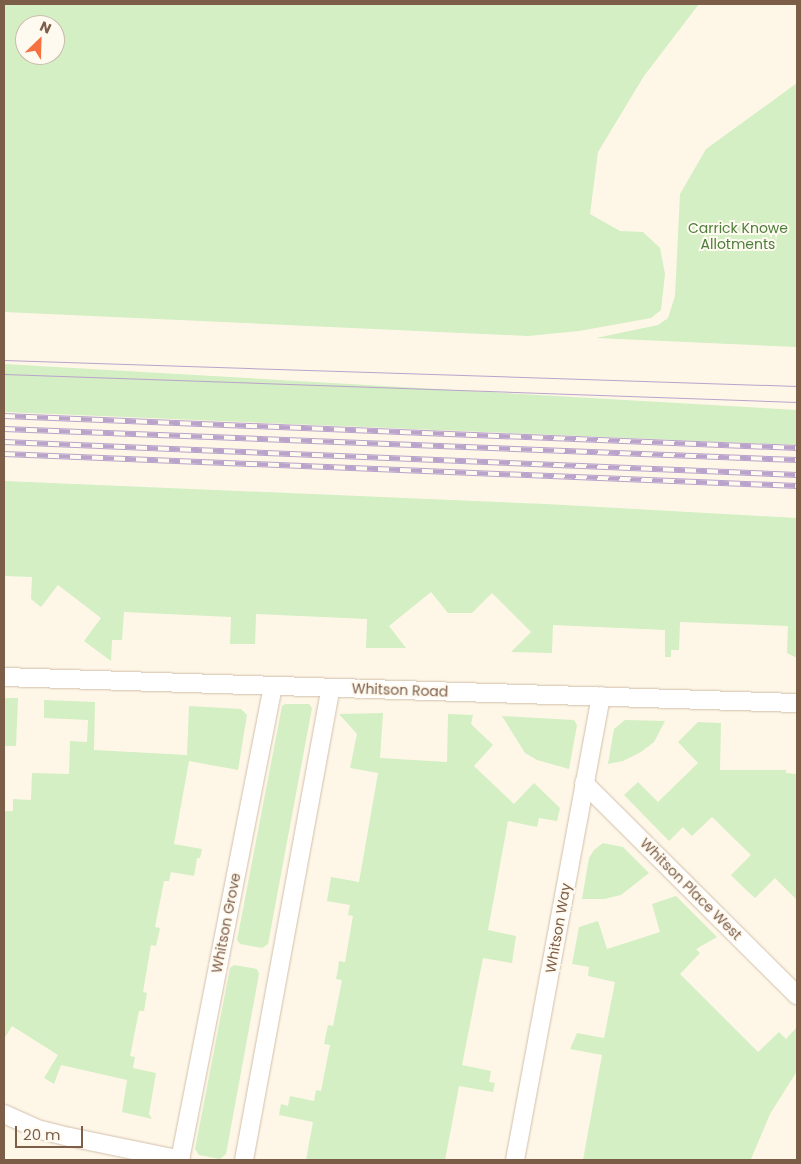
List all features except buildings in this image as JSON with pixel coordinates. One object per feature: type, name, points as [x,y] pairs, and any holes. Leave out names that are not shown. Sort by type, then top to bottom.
[{"type":"street","name":"Whitson Road","points":[[4,677],[797,703]]},
{"type":"street","name":"Whitson Grove","points":[[181,1160],[273,686]]},
{"type":"street","points":[[244,1160],[331,688]]},
{"type":"street","name":"Whitson Way","points":[[515,1160],[601,696]]},
{"type":"street","name":"Whitson Place West","points":[[584,782],[797,995]]},
{"type":"street","points":[[4,1114],[37,1129],[181,1160]]},
{"type":"green space","points":[[4,4],[699,4],[644,76],[598,152],[590,214],[620,231],[643,232],[660,248],[665,274],[661,310],[651,318],[579,331],[528,336],[4,312]]},
{"type":"green space","name":"Carrick Knowe Allotments","points":[[797,83],[797,347],[596,338],[658,325],[668,318],[675,296],[680,194],[706,149]]},
{"type":"green space","points":[[4,364],[797,410],[797,445],[4,412]]},
{"type":"green space","points":[[4,481],[546,504],[797,518],[797,658],[787,653],[788,626],[680,622],[679,650],[671,650],[671,657],[665,657],[665,630],[553,625],[552,653],[511,652],[531,632],[492,593],[472,613],[448,613],[431,592],[389,626],[406,648],[366,648],[367,619],[256,614],[255,644],[230,644],[231,617],[124,612],[122,640],[112,640],[111,661],[84,641],[101,618],[58,585],[41,607],[31,599],[32,577],[4,576]]},
{"type":"green space","points":[[4,698],[18,698],[16,746],[4,746]]},
{"type":"green space","points":[[44,700],[95,702],[94,750],[187,755],[189,706],[241,709],[247,715],[238,770],[189,761],[174,844],[202,849],[200,858],[197,858],[194,876],[171,872],[169,881],[164,881],[155,927],[160,928],[156,946],[151,945],[143,992],[147,993],[144,1011],[139,1011],[130,1056],[135,1057],[133,1068],[156,1073],[149,1114],[152,1119],[122,1112],[127,1080],[61,1065],[54,1084],[44,1078],[58,1055],[12,1026],[4,1039],[4,811],[13,811],[13,799],[31,800],[32,773],[69,774],[70,741],[87,742],[88,720],[44,718]]},
{"type":"green space","points":[[285,704],[309,704],[312,708],[268,944],[262,948],[240,944],[237,940],[282,706]]},
{"type":"green space","points":[[383,713],[380,758],[447,762],[448,714],[473,715],[471,724],[493,745],[474,766],[514,804],[534,783],[560,808],[557,821],[539,818],[537,827],[508,821],[488,930],[516,936],[512,963],[483,958],[462,1065],[491,1071],[489,1082],[495,1083],[493,1092],[459,1086],[445,1160],[306,1160],[313,1122],[279,1115],[281,1104],[288,1106],[290,1096],[314,1101],[316,1090],[321,1091],[330,1045],[324,1044],[328,1025],[333,1026],[342,980],[336,979],[339,961],[345,962],[353,916],[348,915],[350,905],[327,901],[331,877],[359,882],[378,773],[350,768],[357,734],[339,714]]},
{"type":"green space","points":[[502,716],[574,720],[577,725],[569,769],[537,760],[525,753]]},
{"type":"green space","points":[[625,720],[665,721],[654,742],[641,752],[623,761],[608,764],[614,729]]},
{"type":"green space","points":[[698,722],[721,723],[720,770],[786,770],[786,773],[797,774],[797,900],[775,878],[755,898],[743,887],[731,875],[751,855],[712,817],[692,836],[683,827],[669,841],[624,795],[638,782],[658,802],[698,763],[678,742]]},
{"type":"green space","points":[[603,843],[623,847],[649,873],[621,895],[604,899],[582,899],[589,858],[594,850]]},
{"type":"green space","points":[[676,896],[717,937],[696,949],[700,953],[680,974],[758,1052],[779,1032],[786,1039],[797,1027],[797,1071],[770,1114],[751,1159],[583,1160],[602,1055],[570,1049],[577,1033],[604,1038],[615,982],[588,976],[589,967],[572,964],[579,927],[598,921],[607,949],[660,932],[652,904]]},
{"type":"green space","points":[[234,965],[257,969],[259,974],[226,1154],[220,1159],[199,1155],[195,1149],[230,968]]},
{"type":"tram line","points":[[4,360],[797,386]]},
{"type":"tram line","points":[[4,374],[797,402]]},
{"type":"railway","points":[[4,416],[797,448]]},
{"type":"railway","points":[[4,429],[797,460]]},
{"type":"railway","points":[[4,442],[797,475]]},
{"type":"railway","points":[[4,454],[797,486]]}]
